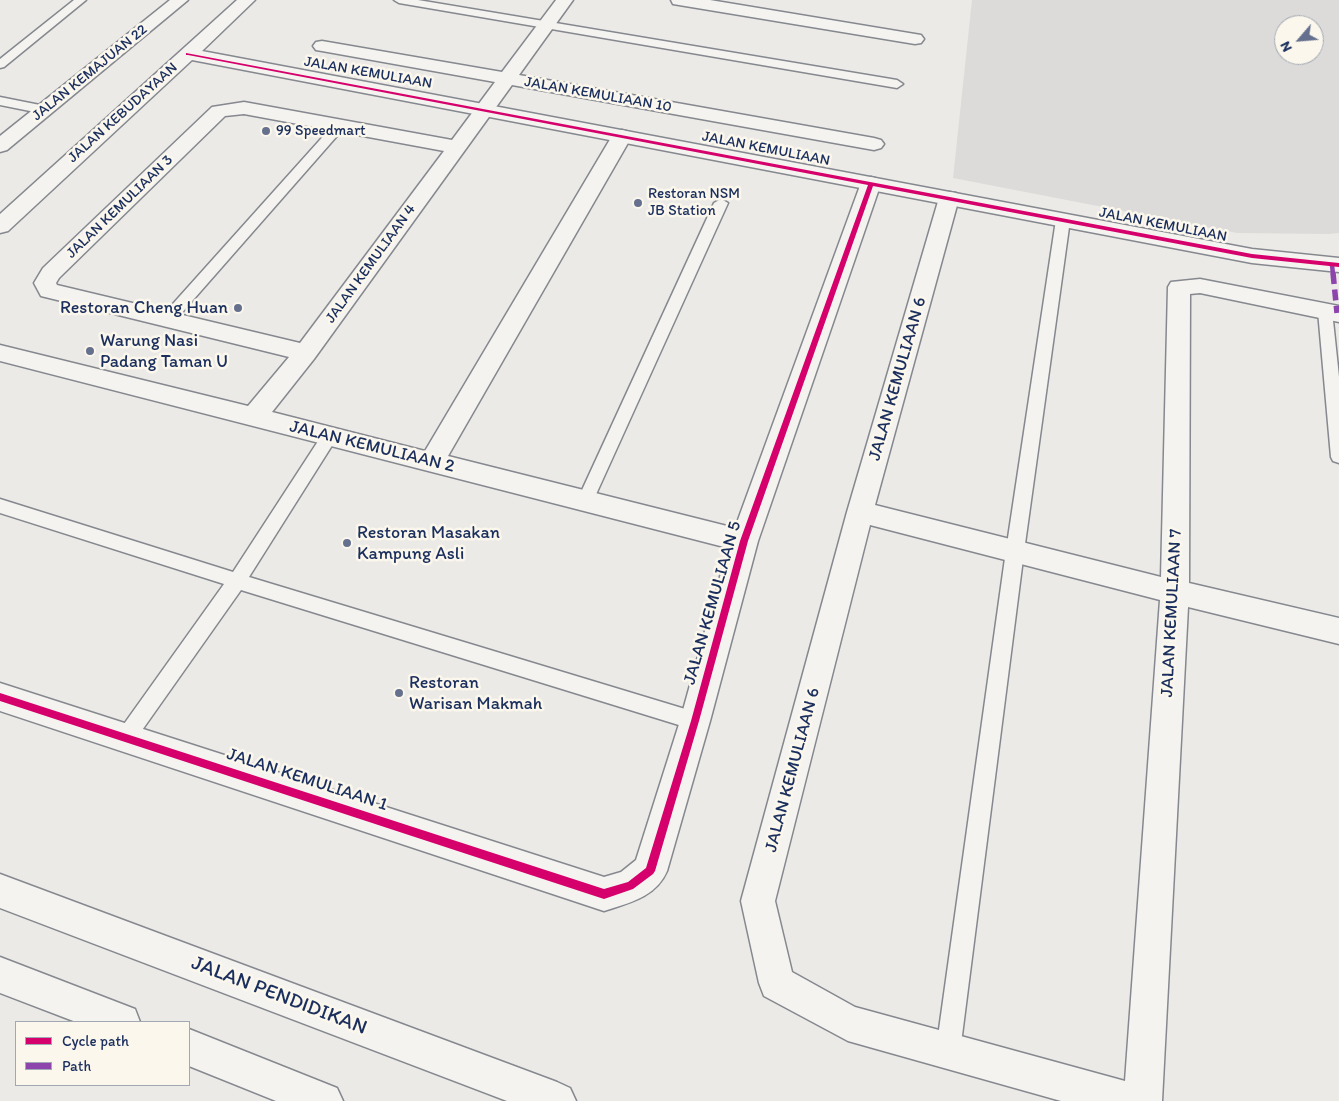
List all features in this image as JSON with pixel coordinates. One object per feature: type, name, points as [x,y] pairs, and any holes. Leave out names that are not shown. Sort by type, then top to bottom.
[{"type":"street","name":"JALAN KEMAJUAN 22","points":[[0,146],[180,0]]},
{"type":"street","name":"JALAN KEBUDAYAAN","points":[[0,226],[247,0]]},
{"type":"street","name":"JALAN KEMULIAAN 4","points":[[254,417],[306,353],[565,0]]},
{"type":"street","points":[[679,0],[915,39]]},
{"type":"street","name":"JALAN KEMULIAAN 10","points":[[322,46],[874,144]]},
{"type":"street","name":"JALAN KEMULIAAN","points":[[188,54],[1252,256],[1339,265]]},
{"type":"street","name":"JALAN KEMULIAAN 3","points":[[306,353],[49,291],[46,283],[51,273],[219,111],[244,108],[457,147]]},
{"type":"street","points":[[432,462],[622,136]]},
{"type":"street","name":"JALAN KEMULIAAN 5","points":[[604,894],[630,886],[650,871],[695,721],[744,541],[871,183]]},
{"type":"street","name":"JALAN KEMULIAAN 6","points":[[949,198],[860,512],[758,901],[777,982],[848,1023],[1129,1101]]},
{"type":"street","name":"JALAN KEMULIAAN 7","points":[[1143,1101],[1175,592],[1179,287],[1200,286],[1332,312]]},
{"type":"street","name":"JALAN KEMULIAAN 2","points":[[0,353],[744,541]]},
{"type":"street","points":[[860,512],[1175,592],[1339,631]]},
{"type":"street","name":"JALAN KEMULIAAN 1","points":[[0,697],[604,894]]},
{"type":"street","name":"JALAN PENDIDIKAN","points":[[0,891],[557,1101]]},
{"type":"street","points":[[0,975],[119,1021]]},
{"type":"street","points":[[190,1048],[324,1101]]},
{"type":"lane","points":[[0,65],[81,0]]},
{"type":"lane","points":[[399,0],[897,84]]},
{"type":"lane","points":[[0,101],[45,110]]},
{"type":"lane","points":[[167,320],[340,125]]},
{"type":"lane","points":[[585,501],[721,203]]},
{"type":"lane","points":[[948,1051],[1015,551],[1063,220]]},
{"type":"lane","points":[[1332,312],[1339,458]]},
{"type":"lane","points":[[126,737],[237,581],[330,436]]},
{"type":"lane","points":[[0,506],[237,581],[695,721]]},
{"type":"shaded area","points":[[972,0],[1339,0],[1339,233],[1237,233],[953,178]]},
{"type":"marked path","points":[[1332,265],[1337,313]]},
{"type":"cycle path","points":[[188,54],[1252,256],[1339,265]]},
{"type":"cycle path","points":[[0,697],[604,894],[630,886],[650,871],[695,721],[744,541],[871,183]]},
{"type":"place","name":"99 Speedmart","points":[[266,131]]},
{"type":"place","name":"Restoran NSM JB Station","points":[[638,203]]},
{"type":"place","name":"Restoran Cheng Huan","points":[[238,308]]},
{"type":"place","name":"Warung Nasi Padang Taman U","points":[[90,351]]},
{"type":"place","name":"Restoran Masakan Kampung Asli","points":[[347,543]]},
{"type":"place","name":"Restoran Warisan Makmah","points":[[399,693]]}]
